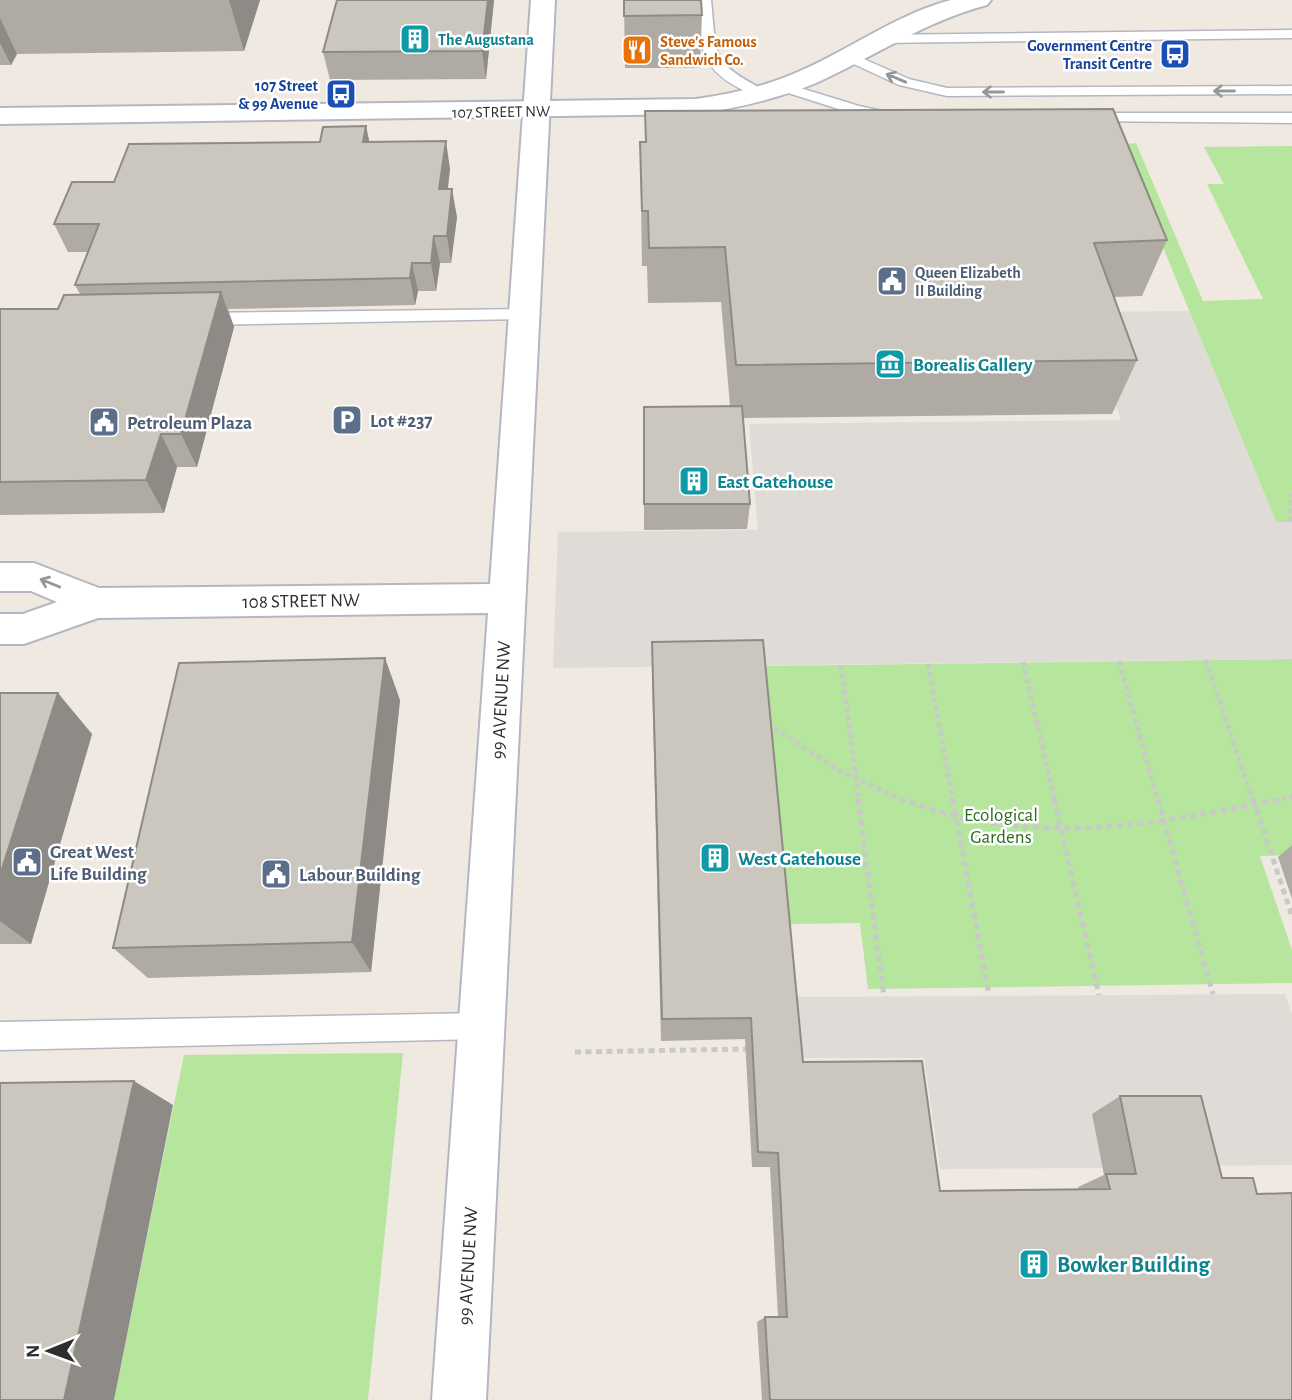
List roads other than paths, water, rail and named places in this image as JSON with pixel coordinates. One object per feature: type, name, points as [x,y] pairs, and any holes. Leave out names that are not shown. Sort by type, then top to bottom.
[{"type":"street","name":"99 AVENUE NW","points":[[459,1400],[505,598],[543,0]]},
{"type":"street","name":"107 STREET NW","points":[[0,116],[683,108],[729,102],[784,87],[922,18],[979,0]]},
{"type":"street","name":"108 STREET NW","points":[[0,578],[34,577],[97,603]]},
{"type":"street","name":"108 STREET NW","points":[[0,629],[24,629],[97,603],[505,598]]},
{"type":"lane","points":[[704,0],[710,62],[722,75],[759,93]]},
{"type":"lane","points":[[877,39],[1292,34]]},
{"type":"lane","points":[[848,56],[904,82],[947,92],[1292,90]]},
{"type":"lane","points":[[784,87],[856,110],[907,118]]},
{"type":"lane","points":[[1068,118],[1292,118]]},
{"type":"lane","points":[[178,320],[524,315]]},
{"type":"lane","points":[[0,1036],[481,1026]]},
{"type":"place","name":"The Augustana","points":[[415,39]]},
{"type":"place","name":"Steve’s Famous Sandwich Co.","points":[[637,50]]},
{"type":"place","name":"Government Centre Transit Centre","points":[[1175,54]]},
{"type":"place","name":"107 Street & 99 Avenue","points":[[341,94]]},
{"type":"place","name":"Queen Elizabeth II Building","points":[[892,281]]},
{"type":"place","name":"Borealis Gallery","points":[[890,364]]},
{"type":"place","name":"Lot #237","points":[[347,420]]},
{"type":"place","name":"Petroleum Plaza","points":[[104,422]]},
{"type":"place","name":"East Gatehouse","points":[[694,481]]},
{"type":"place","name":"West Gatehouse","points":[[715,858]]},
{"type":"place","name":"Great West Life Building","points":[[27,862]]},
{"type":"place","name":"Labour Building","points":[[276,874]]},
{"type":"place","name":"Bowker Building","points":[[1034,1264]]},
{"type":"park label","name":"Ecological Gardens","points":[[1001,825]]}]
